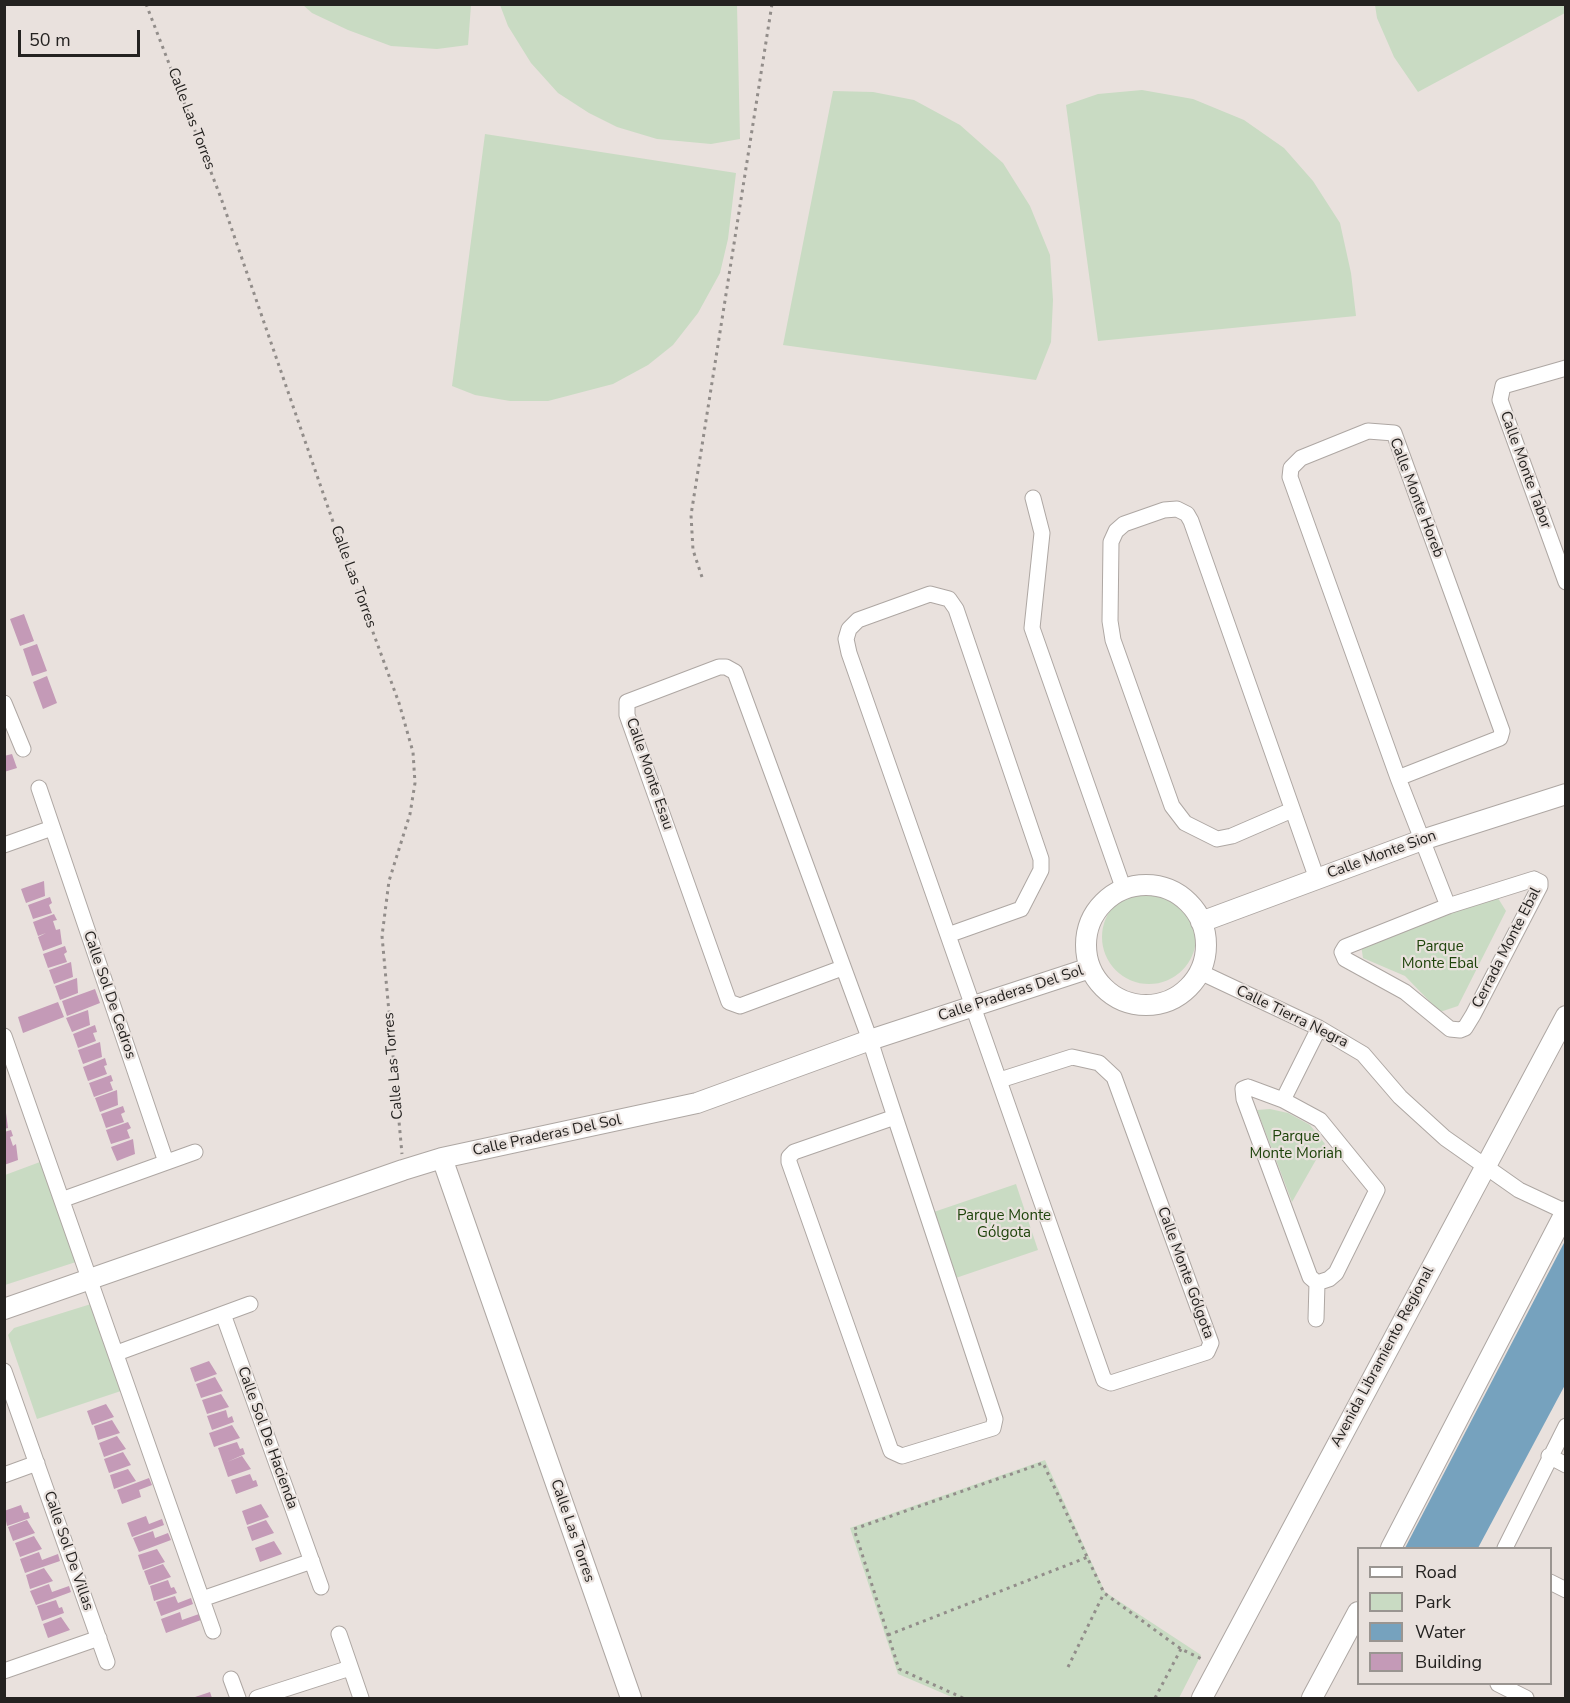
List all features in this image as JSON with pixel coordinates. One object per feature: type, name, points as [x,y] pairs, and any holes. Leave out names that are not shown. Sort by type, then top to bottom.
[{"type":"street","name":"Calle Monte Tabor","points":[[1566,368],[1503,386],[1500,400],[1566,582]]},
{"type":"street","name":"Calle Monte Horeb","points":[[1398,778],[1500,738],[1502,730],[1394,433],[1368,431],[1301,458],[1291,468],[1290,477],[1398,778],[1448,906]]},
{"type":"street","points":[[1033,498],[1042,533],[1032,628],[1124,890]]},
{"type":"street","points":[[1292,810],[1232,836],[1217,839],[1185,824],[1172,806],[1113,640],[1110,621],[1111,542],[1116,531],[1124,524],[1164,510],[1177,509],[1187,514],[1317,879]]},
{"type":"street","name":"Calle Monte Gólgota","points":[[948,935],[1021,909],[1041,870],[1041,859],[956,609],[949,599],[930,594],[858,621],[849,630],[846,639],[849,653],[1104,1380],[1112,1383],[1207,1352],[1211,1343],[1114,1077],[1099,1063],[1072,1057],[1000,1080]]},
{"type":"street","name":"Calle Monte Esau","points":[[842,968],[740,1006],[729,1002],[627,715],[627,702],[719,667],[726,667],[735,672],[870,1040],[995,1419],[993,1428],[902,1456],[891,1451],[789,1162],[789,1157],[795,1152],[895,1117]]},
{"type":"street","points":[[4,702],[8,724],[22,748]]},
{"type":"street","name":"Calle Sol De Cedros","points":[[39,788],[166,1162]]},
{"type":"street","name":"Calle Monte Sion","points":[[1201,922],[1422,840],[1566,794]]},
{"type":"street","points":[[4,845],[52,828]]},
{"type":"street","name":"Cerrada Monte Ebal","points":[[1534,879],[1540,882],[1473,1015],[1460,1030],[1445,1026],[1405,992],[1344,959],[1342,952],[1345,946],[1448,906],[1534,879]]},
{"type":"street","points":[[1148,885],[1167,889],[1185,899],[1201,922],[1205,933],[1206,953],[1200,972],[1188,989],[1172,1000],[1153,1005],[1134,1005],[1115,997],[1100,985],[1090,968],[1086,949],[1088,929],[1096,911],[1110,897],[1124,890],[1148,885]]},
{"type":"street","name":"Calle Praderas Del Sol","points":[[4,1309],[403,1170],[442,1158],[697,1103],[870,1040],[1090,968]]},
{"type":"street","name":"Calle Tierra Negra","points":[[1200,972],[1319,1028],[1363,1054],[1423,1120],[1484,1166],[1531,1197],[1565,1212]]},
{"type":"street","name":"Avenida Libramiento Regional","points":[[1202,1698],[1566,1016]]},
{"type":"street","points":[[1282,1100],[1319,1028]]},
{"type":"street","points":[[4,1036],[64,1199],[213,1631]]},
{"type":"street","points":[[1248,1087],[1282,1100],[1320,1120],[1377,1190],[1336,1273],[1329,1279],[1317,1283],[1310,1277],[1244,1099],[1243,1089],[1248,1087]]},
{"type":"street","points":[[64,1199],[195,1152]]},
{"type":"street","name":"Calle Las Torres","points":[[442,1158],[631,1698]]},
{"type":"street","points":[[1392,1547],[1565,1212]]},
{"type":"street","points":[[1316,1319],[1317,1283]]},
{"type":"street","points":[[117,1353],[250,1304]]},
{"type":"street","name":"Calle Sol De Hacienda","points":[[223,1314],[321,1587]]},
{"type":"street","name":"Calle Sol De Villas","points":[[4,1371],[108,1662]]},
{"type":"street","points":[[1505,1547],[1566,1426]]},
{"type":"street","points":[[1550,1456],[1566,1465]]},
{"type":"street","points":[[4,1475],[37,1463]]},
{"type":"street","points":[[202,1599],[312,1561]]},
{"type":"street","points":[[1552,1583],[1566,1590]]},
{"type":"street","points":[[1312,1698],[1357,1616]]},
{"type":"street","points":[[339,1634],[360,1698]]},
{"type":"street","points":[[4,1671],[99,1638]]},
{"type":"street","points":[[257,1698],[350,1668]]},
{"type":"street","points":[[231,1679],[238,1698]]},
{"type":"street","points":[[1502,1685],[1526,1698]]},
{"type":"path","name":"Calle Las Torres","points":[[146,4],[221,198],[341,545],[399,703],[413,752],[415,783],[410,814],[389,881],[382,936],[403,1170]]},
{"type":"path","points":[[702,577],[693,550],[691,515],[772,4]]},
{"type":"path","points":[[963,1698],[899,1669],[854,1529],[1043,1463],[1104,1593],[1180,1649],[1218,1669]]},
{"type":"path","points":[[888,1635],[1088,1557]]},
{"type":"path","points":[[1068,1668],[1104,1593]]},
{"type":"path","points":[[1155,1698],[1180,1649]]},
{"type":"green space","points":[[1565,4],[1565,13],[1418,92],[1394,57],[1377,18],[1375,5]]},
{"type":"green space","points":[[303,5],[471,5],[468,45],[437,49],[391,46],[348,30],[312,13]]},
{"type":"green space","points":[[500,5],[737,5],[740,139],[711,144],[657,139],[617,127],[589,113],[558,93],[531,63],[508,26]]},
{"type":"green space","points":[[1142,90],[1193,99],[1244,120],[1284,148],[1313,181],[1340,223],[1351,273],[1356,316],[1098,341],[1066,105],[1098,94]]},
{"type":"green space","points":[[833,91],[873,92],[914,100],[960,125],[1003,163],[1030,206],[1050,255],[1053,300],[1051,342],[1036,380],[783,345]]},
{"type":"green space","points":[[485,134],[736,173],[728,239],[720,273],[698,313],[673,345],[648,365],[613,384],[548,401],[510,401],[475,395],[452,386]]},
{"type":"green space","points":[[1149,890],[1167,893],[1183,903],[1193,919],[1196,937],[1193,955],[1183,971],[1167,981],[1149,984],[1131,981],[1115,971],[1105,955],[1102,937],[1105,919],[1115,903],[1131,893]]},
{"type":"green space","name":"Parque Monte Ebal","points":[[1496,895],[1506,911],[1458,1006],[1440,1012],[1405,976],[1363,958],[1361,945]]},
{"type":"green space","name":"Parque Monte Moriah","points":[[1270,1109],[1288,1113],[1310,1125],[1325,1144],[1292,1202],[1257,1110]]},
{"type":"green space","points":[[40,1162],[79,1261],[5,1285],[5,1175]]},
{"type":"green space","name":"Parque Monte Gólgota","points":[[1016,1184],[1038,1250],[944,1282],[922,1216]]},
{"type":"green space","points":[[91,1304],[121,1391],[37,1419],[8,1335],[14,1328]]},
{"type":"green space","points":[[1045,1460],[1105,1592],[1201,1655],[1179,1698],[954,1698],[898,1674],[850,1528]]},
{"type":"water","points":[[1565,1241],[1565,1385],[1479,1547],[1406,1547]]},
{"type":"building","points":[[24,614],[34,641],[20,646],[10,619]]},
{"type":"building","points":[[37,644],[47,671],[32,676],[23,649]]},
{"type":"building","points":[[47,676],[57,703],[43,709],[33,682]]},
{"type":"building","points":[[12,754],[17,768],[4,772],[4,756]]},
{"type":"building","points":[[44,881],[45,896],[26,903],[21,889]]},
{"type":"building","points":[[50,897],[52,903],[49,905],[52,913],[33,919],[28,905]]},
{"type":"building","points":[[54,914],[57,920],[53,921],[56,930],[60,929],[62,944],[43,951],[38,937],[46,933],[38,936],[33,922]]},
{"type":"building","points":[[65,946],[67,952],[64,954],[67,962],[48,968],[43,954]]},
{"type":"building","points":[[71,962],[73,977],[54,984],[49,970]]},
{"type":"building","points":[[77,978],[78,993],[60,1000],[55,986]]},
{"type":"building","points":[[95,989],[100,1003],[67,1016],[62,1001]]},
{"type":"building","points":[[58,1002],[64,1017],[23,1033],[18,1017]]},
{"type":"building","points":[[88,1010],[90,1025],[72,1032],[66,1018]]},
{"type":"building","points":[[95,1025],[97,1032],[93,1033],[96,1041],[78,1048],[73,1034]]},
{"type":"building","points":[[100,1042],[102,1057],[83,1064],[78,1050]]},
{"type":"building","points":[[105,1058],[107,1065],[104,1066],[107,1074],[88,1081],[83,1067]]},
{"type":"building","points":[[111,1075],[113,1081],[110,1082],[113,1090],[94,1097],[89,1083]]},
{"type":"building","points":[[117,1090],[118,1105],[100,1112],[95,1098]]},
{"type":"building","points":[[123,1106],[125,1112],[121,1114],[124,1122],[106,1128],[101,1114]]},
{"type":"building","points":[[6,1113],[8,1128],[4,1129],[4,1114]]},
{"type":"building","points":[[128,1122],[131,1128],[127,1130],[130,1138],[111,1144],[106,1130]]},
{"type":"building","points":[[11,1130],[13,1136],[10,1137],[13,1146],[16,1144],[18,1160],[4,1165],[4,1132]]},
{"type":"building","points":[[133,1139],[135,1154],[117,1161],[111,1147]]},
{"type":"building","points":[[209,1361],[217,1374],[195,1382],[190,1368]]},
{"type":"building","points":[[215,1377],[223,1391],[201,1398],[196,1384]]},
{"type":"building","points":[[221,1394],[229,1407],[207,1414],[202,1400]]},
{"type":"building","points":[[106,1404],[114,1417],[92,1425],[87,1411]]},
{"type":"building","points":[[226,1410],[228,1418],[232,1416],[234,1422],[212,1430],[207,1416]]},
{"type":"building","points":[[112,1420],[120,1433],[98,1440],[94,1426]]},
{"type":"building","points":[[232,1425],[240,1438],[214,1447],[209,1433]]},
{"type":"building","points":[[117,1436],[126,1449],[104,1457],[99,1443]]},
{"type":"building","points":[[237,1442],[245,1454],[227,1462],[242,1456],[251,1469],[228,1477],[218,1448]]},
{"type":"building","points":[[123,1452],[131,1465],[109,1473],[104,1459]]},
{"type":"building","points":[[128,1469],[136,1481],[114,1489],[110,1475]]},
{"type":"building","points":[[250,1474],[258,1486],[236,1494],[231,1480]]},
{"type":"building","points":[[149,1478],[152,1485],[139,1490],[141,1497],[122,1504],[117,1490]]},
{"type":"building","points":[[261,1504],[269,1517],[247,1525],[242,1511]]},
{"type":"building","points":[[21,1505],[24,1513],[28,1512],[30,1518],[7,1526],[4,1511]]},
{"type":"building","points":[[146,1516],[149,1524],[162,1519],[164,1525],[132,1537],[127,1523]]},
{"type":"building","points":[[27,1520],[35,1533],[13,1541],[8,1527]]},
{"type":"building","points":[[266,1520],[274,1533],[252,1541],[247,1527]]},
{"type":"building","points":[[153,1531],[155,1538],[168,1533],[171,1540],[139,1552],[133,1538]]},
{"type":"building","points":[[34,1536],[42,1549],[20,1557],[15,1543]]},
{"type":"building","points":[[274,1541],[282,1554],[260,1562],[255,1548]]},
{"type":"building","points":[[157,1549],[165,1562],[143,1570],[138,1555]]},
{"type":"building","points":[[39,1552],[42,1560],[58,1554],[60,1561],[25,1573],[20,1559]]},
{"type":"building","points":[[163,1564],[171,1577],[149,1585],[144,1571]]},
{"type":"building","points":[[44,1568],[53,1581],[30,1589],[26,1575]]},
{"type":"building","points":[[168,1580],[171,1588],[174,1587],[177,1593],[154,1601],[150,1586]]},
{"type":"building","points":[[49,1584],[52,1592],[69,1586],[71,1592],[36,1605],[30,1591]]},
{"type":"building","points":[[175,1596],[178,1603],[191,1598],[193,1604],[161,1616],[156,1602]]},
{"type":"building","points":[[56,1600],[64,1613],[42,1621],[37,1606]]},
{"type":"building","points":[[180,1612],[182,1620],[199,1614],[201,1620],[166,1633],[161,1619]]},
{"type":"building","points":[[61,1617],[70,1630],[48,1638],[43,1624]]},
{"type":"building","points":[[210,1692],[212,1698],[192,1698]]}]
